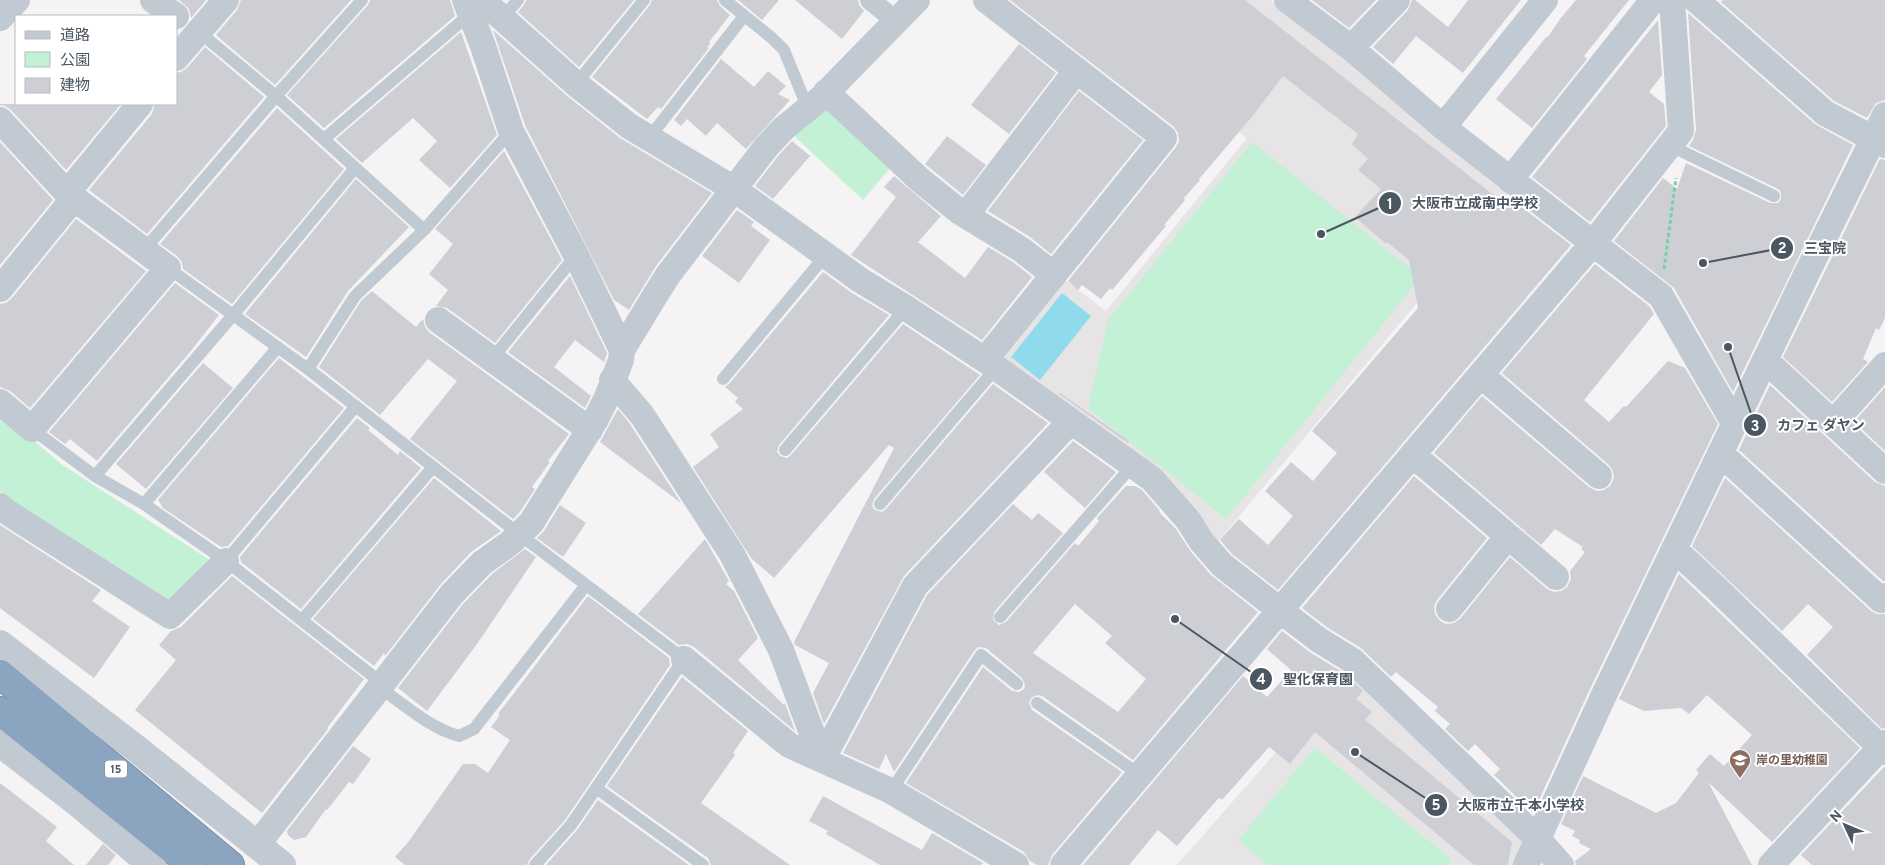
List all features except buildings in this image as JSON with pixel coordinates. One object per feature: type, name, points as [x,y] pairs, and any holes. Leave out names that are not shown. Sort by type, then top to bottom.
[{"type":"highway","name":"15","points":[[0,674],[230,865]]},
{"type":"highway","name":"15","points":[[0,711],[192,865]]},
{"type":"street","points":[[152,0],[174,15]]},
{"type":"street","points":[[178,56],[226,0]]},
{"type":"street","points":[[870,0],[896,22]]},
{"type":"street","points":[[257,845],[466,578],[531,523],[590,430],[607,397],[622,350],[668,275],[767,146],[784,128],[817,100],[917,0]]},
{"type":"street","points":[[986,0],[1164,138],[1054,275],[991,364]]},
{"type":"street","points":[[1287,0],[1351,48],[1443,127],[1661,296],[1734,423]]},
{"type":"street","points":[[1351,48],[1397,0]]},
{"type":"street","points":[[1443,127],[1545,0]]},
{"type":"street","points":[[1510,180],[1653,0]]},
{"type":"street","points":[[1063,865],[1680,141],[1672,0]]},
{"type":"street","points":[[1696,0],[1824,113],[1879,142]]},
{"type":"street","points":[[622,350],[576,255],[510,131],[483,46],[472,4],[510,9],[576,84],[629,126],[734,189],[825,256],[991,364],[1152,479],[1188,520],[1202,542],[1222,565],[1320,640],[1353,661],[1538,839],[1561,865]]},
{"type":"street","points":[[178,17],[198,31]]},
{"type":"street","points":[[966,215],[1076,71]]},
{"type":"street","points":[[817,100],[966,215],[1022,250],[1054,275]]},
{"type":"street","points":[[0,289],[71,196],[130,108]]},
{"type":"street","points":[[1526,865],[1603,697],[1734,423],[1879,142],[1885,115]]},
{"type":"street","points":[[0,120],[71,196],[168,268],[32,429],[0,402]]},
{"type":"street","points":[[438,320],[590,430]]},
{"type":"street","points":[[1833,423],[1879,372],[1885,352]]},
{"type":"street","points":[[1765,360],[1885,471]]},
{"type":"street","points":[[1481,375],[1599,476]]},
{"type":"street","points":[[612,380],[642,415],[732,554],[781,650],[822,760]]},
{"type":"street","points":[[822,760],[915,586],[1070,422]]},
{"type":"street","points":[[1720,453],[1881,600],[1885,596]]},
{"type":"street","points":[[1413,455],[1556,576]]},
{"type":"street","points":[[0,506],[170,616],[226,561]]},
{"type":"street","points":[[1449,609],[1508,536]]},
{"type":"street","points":[[1674,549],[1884,748],[1771,865]]},
{"type":"street","points":[[0,644],[134,746],[282,865]]},
{"type":"street","points":[[684,659],[789,745],[891,791],[1016,865]]},
{"type":"street","points":[[0,744],[79,804],[152,865]]},
{"type":"lane","points":[[144,250],[276,96],[362,0]]},
{"type":"lane","points":[[576,84],[644,0]]},
{"type":"lane","points":[[726,0],[784,50],[817,100]]},
{"type":"lane","points":[[324,139],[472,4]]},
{"type":"lane","points":[[649,138],[744,16]]},
{"type":"lane","points":[[198,31],[276,96],[424,230]]},
{"type":"lane","points":[[308,369],[355,296],[424,230],[510,131]]},
{"type":"lane","points":[[1680,141],[1774,196]]},
{"type":"lane","points":[[95,476],[234,314],[355,168]]},
{"type":"lane","points":[[492,359],[576,255]]},
{"type":"lane","points":[[723,379],[825,256]]},
{"type":"lane","points":[[168,268],[308,369],[519,534],[684,659],[570,825],[535,865]]},
{"type":"lane","points":[[785,450],[906,308]]},
{"type":"lane","points":[[144,504],[278,347]]},
{"type":"lane","points":[[880,504],[991,364]]},
{"type":"lane","points":[[226,561],[356,406]]},
{"type":"lane","points":[[32,429],[95,476],[144,504],[226,561],[435,726],[459,736],[474,729],[586,585]]},
{"type":"lane","points":[[1000,618],[1132,466]]},
{"type":"lane","points":[[302,620],[433,467]]},
{"type":"lane","points":[[891,791],[980,655],[1017,684]]},
{"type":"lane","points":[[1037,703],[1140,775]]},
{"type":"lane","points":[[596,788],[703,865]]},
{"type":"path","points":[[1661,296],[1680,141]]},
{"type":"shaded area","points":[[1068,0],[1270,0],[1510,191],[1216,544],[998,362],[1061,277],[1106,311],[1247,138]]},
{"type":"shaded area","points":[[1349,669],[1521,835],[1523,847],[1515,865],[1177,865]]},
{"type":"green space","points":[[823,105],[891,167],[863,200],[791,133]]},
{"type":"green space","points":[[1252,142],[1421,277],[1226,519],[1088,408],[1108,320]]},
{"type":"green space","points":[[0,411],[61,464],[213,562],[172,606],[19,507],[0,491]]},
{"type":"green space","points":[[1315,748],[1452,860],[1448,865],[1268,865],[1238,840]]},
{"type":"water","points":[[1062,293],[1091,316],[1040,380],[1011,357]]},
{"type":"place","name":"大阪市立成南中学校","points":[[1321,234]]},
{"type":"place","name":"三宝院","points":[[1703,263]]},
{"type":"place","name":"カフェ ダヤン","points":[[1728,347]]},
{"type":"place","name":"聖化保育園","points":[[1175,619]]},
{"type":"place","name":"大阪市立千本小学校","points":[[1355,752]]},
{"type":"place","name":"岸の里幼稚園","points":[[1740,779]]}]
